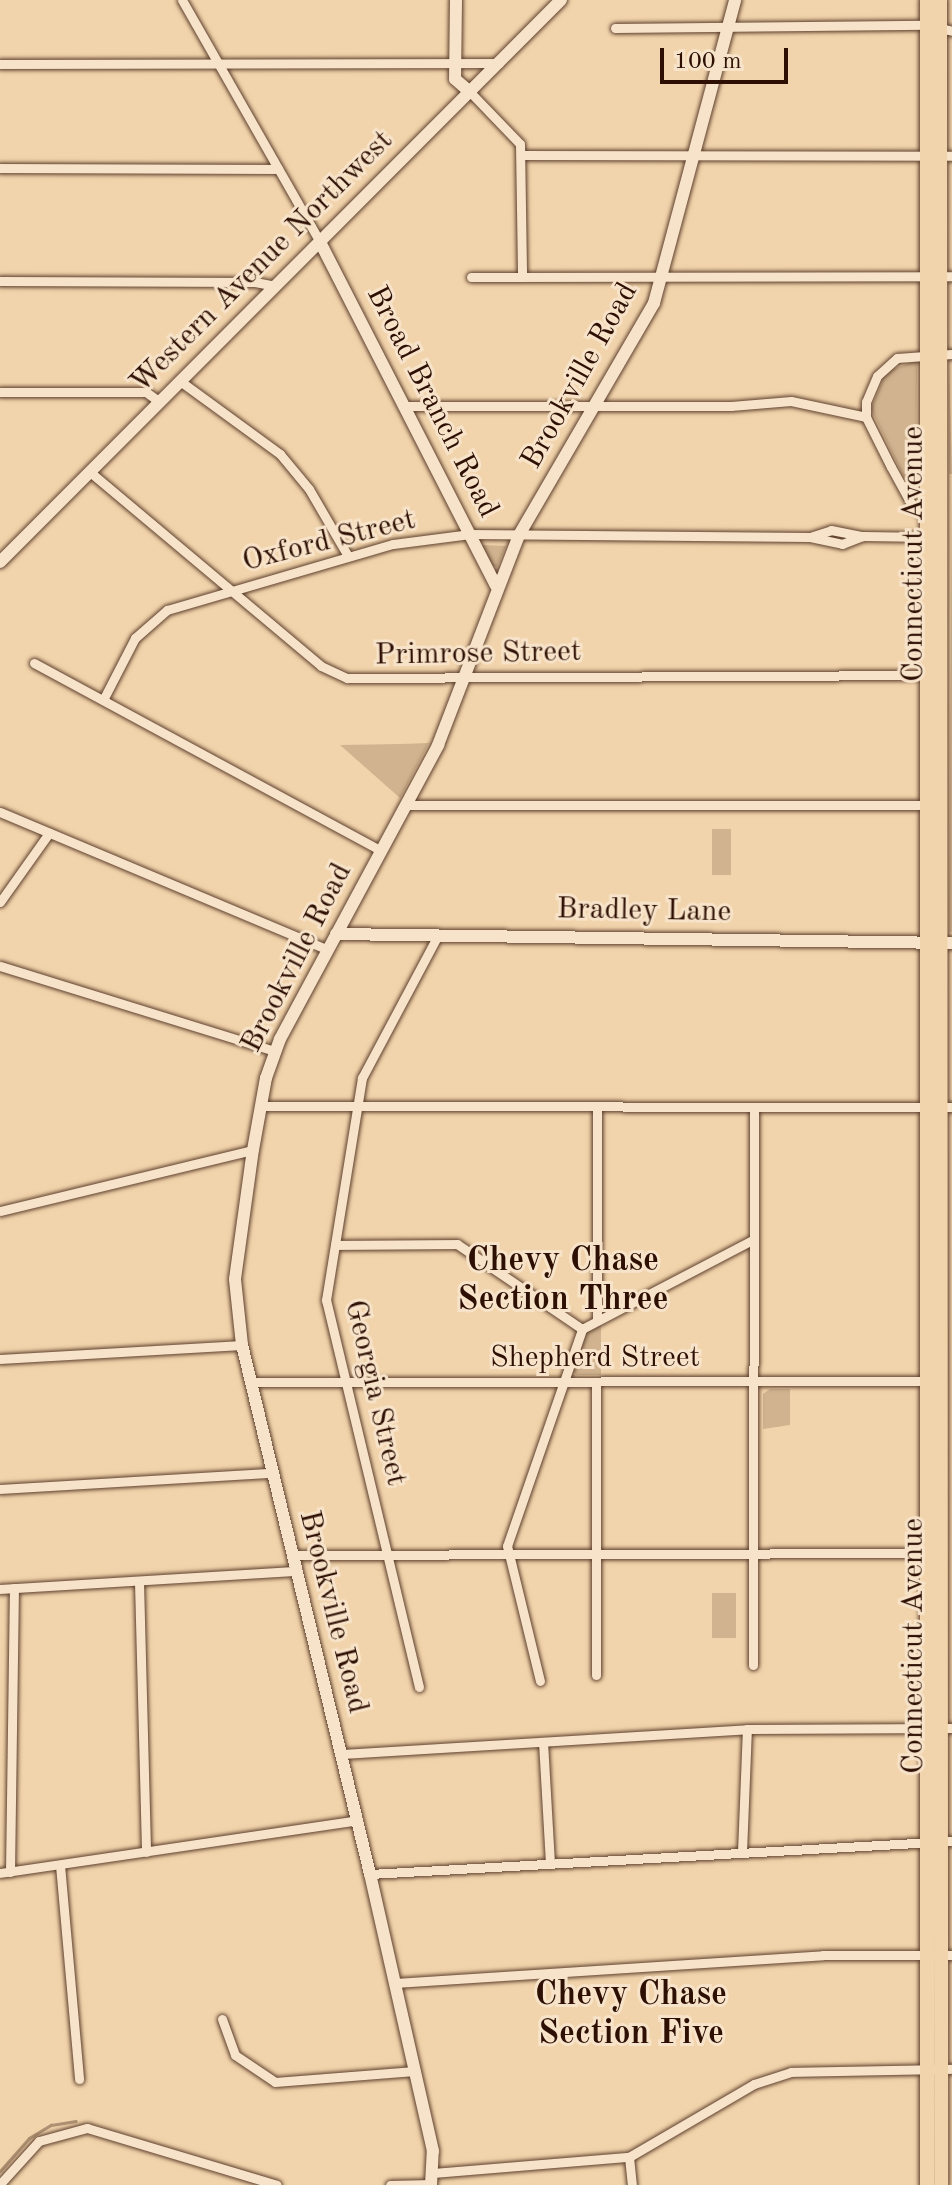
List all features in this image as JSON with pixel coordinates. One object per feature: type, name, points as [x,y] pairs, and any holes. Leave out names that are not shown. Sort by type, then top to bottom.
[{"type":"main road","points":[[456,0],[455,79],[470,92]]},
{"type":"main road","name":"Western Avenue Northwest","points":[[0,562],[561,0]]},
{"type":"main road","name":"Brookville Road","points":[[432,2181],[415,2071],[358,1820],[250,1382],[242,1345],[235,1279],[260,1106],[275,1051],[438,745],[496,586],[519,535],[645,322],[663,277],[735,0]]},
{"type":"main road","name":"Connecticut Avenue","points":[[927,0],[942,25]]},
{"type":"main road","name":"Connecticut Avenue","points":[[940,0],[934,537],[934,805],[940,943],[940,1107],[934,1553],[940,1728],[941,2185]]},
{"type":"main road","name":"Broad Branch Road","points":[[320,242],[408,406],[496,586]]},
{"type":"main road","name":"Connecticut Avenue","points":[[934,537],[927,516],[938,353]]},
{"type":"main road","name":"Bradley Lane","points":[[336,934],[940,943]]},
{"type":"main road","name":"Connecticut Avenue","points":[[927,2185],[940,2069]]},
{"type":"street","points":[[182,0],[320,242]]},
{"type":"street","points":[[615,28],[942,25]]},
{"type":"street","points":[[0,64],[499,63]]},
{"type":"street","points":[[470,92],[518,140],[522,155],[522,277]]},
{"type":"street","points":[[522,155],[940,156]]},
{"type":"street","points":[[0,168],[278,169]]},
{"type":"street","points":[[471,277],[938,276]]},
{"type":"street","points":[[0,281],[255,282],[276,286]]},
{"type":"street","points":[[927,516],[913,507],[866,417],[868,394],[884,367],[905,354],[938,353]]},
{"type":"street","points":[[180,381],[280,454],[309,489],[348,556]]},
{"type":"street","points":[[0,392],[146,392],[160,402]]},
{"type":"street","points":[[408,406],[596,406],[791,401],[866,417]]},
{"type":"street","name":"Primrose Street","points":[[90,472],[336,675],[357,679],[934,675]]},
{"type":"street","name":"Oxford Street","points":[[103,700],[149,621],[167,610],[348,556],[470,534],[810,537],[842,544],[863,536],[934,537]]},
{"type":"street","points":[[34,663],[381,851]]},
{"type":"street","points":[[406,805],[934,805]]},
{"type":"street","points":[[0,812],[328,950]]},
{"type":"street","points":[[0,902],[49,833]]},
{"type":"street","name":"Georgia Street","points":[[419,1687],[326,1300],[365,1068],[438,935]]},
{"type":"street","points":[[0,966],[275,1051]]},
{"type":"street","points":[[260,1106],[940,1107]]},
{"type":"street","points":[[597,1107],[597,1318]]},
{"type":"street","points":[[753,1665],[754,1107]]},
{"type":"street","points":[[0,1211],[253,1150]]},
{"type":"street","points":[[540,1681],[507,1555],[582,1329],[597,1318],[754,1239]]},
{"type":"street","points":[[335,1245],[457,1244],[582,1329]]},
{"type":"street","points":[[0,1359],[242,1345]]},
{"type":"street","name":"Shepherd Street","points":[[250,1382],[934,1381]]},
{"type":"street","points":[[596,1382],[596,1675]]},
{"type":"street","points":[[0,1489],[272,1473]]},
{"type":"street","points":[[293,1555],[934,1553]]},
{"type":"street","points":[[0,1589],[297,1571]]},
{"type":"street","points":[[139,1582],[146,1852]]},
{"type":"street","points":[[14,1588],[5,1872],[358,1820]]},
{"type":"street","points":[[342,1754],[747,1729],[940,1728]]},
{"type":"street","points":[[742,1852],[747,1729]]},
{"type":"street","points":[[543,1742],[550,1862]]},
{"type":"street","points":[[370,1874],[940,1841]]},
{"type":"street","points":[[60,1865],[79,2079]]},
{"type":"street","points":[[395,1983],[772,1957],[940,1954]]},
{"type":"street","points":[[222,2019],[225,2040],[235,2055],[275,2082],[415,2071]]},
{"type":"street","points":[[390,2185],[629,2157],[772,2077],[809,2070],[940,2069]]},
{"type":"street","points":[[0,2184],[39,2141],[87,2128],[277,2185]]},
{"type":"street","points":[[629,2157],[632,2185]]},
{"type":"shaded area","points":[[917,360],[916,502],[871,409],[886,372]]},
{"type":"shaded area","points":[[949,361],[952,474],[949,474]]},
{"type":"shaded area","points":[[952,485],[952,932],[949,932]]},
{"type":"shaded area","points":[[480,545],[506,546],[497,567],[489,565]]},
{"type":"shaded area","points":[[429,743],[400,798],[340,745],[400,744]]},
{"type":"shaded area","points":[[712,829],[731,829],[731,875],[712,875]]},
{"type":"shaded area","points":[[601,1324],[601,1375],[577,1375],[571,1370],[584,1332]]},
{"type":"shaded area","points":[[770,1389],[790,1389],[790,1425],[763,1429],[763,1394]]},
{"type":"shaded area","points":[[712,1593],[736,1593],[736,1638],[712,1638]]},
{"type":"waterway","points":[[0,2171],[29,2138],[51,2125],[76,2121]]},
{"type":"district","name":"Chevy Chase Section Three","points":[[563,1280]]},
{"type":"district","name":"Chevy Chase Section Five","points":[[631,2014]]}]
